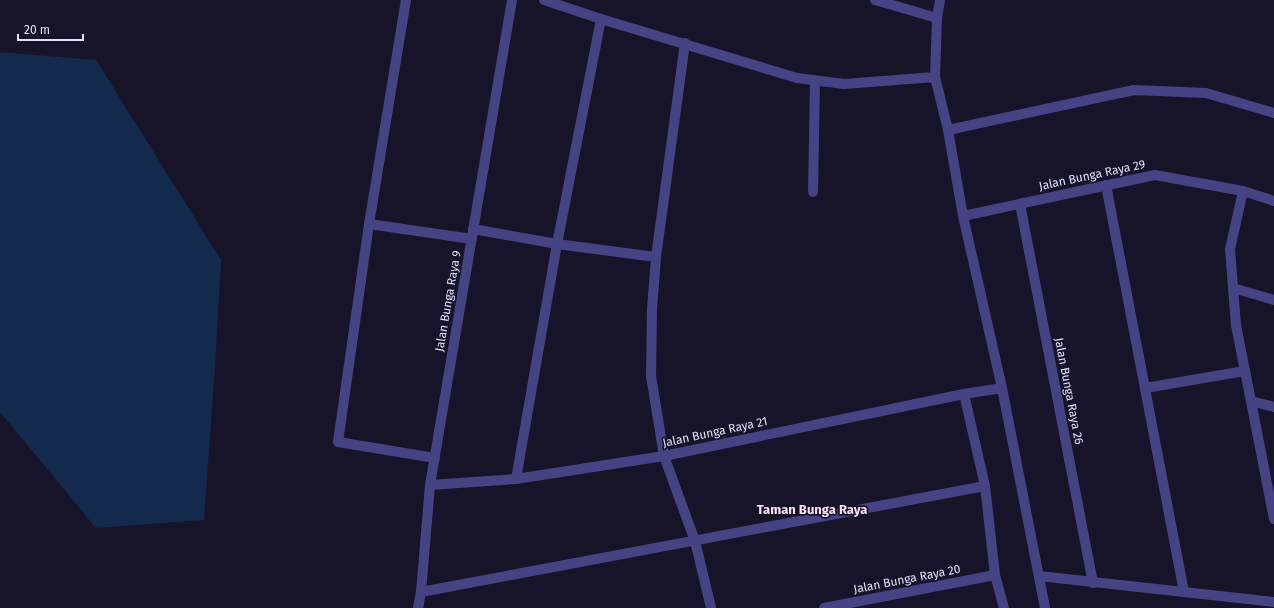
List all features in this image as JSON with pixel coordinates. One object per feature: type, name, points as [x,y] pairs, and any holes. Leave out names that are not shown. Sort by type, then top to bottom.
[{"type":"street","points":[[406,0],[369,224],[338,442],[435,458]]},
{"type":"street","name":"Jalan Bunga Raya 9","points":[[418,608],[421,592],[430,485],[512,0]]},
{"type":"street","points":[[544,0],[601,19],[797,78],[844,84],[935,77]]},
{"type":"street","points":[[875,0],[936,18]]},
{"type":"street","points":[[940,0],[936,18],[935,77],[948,130],[963,216],[1002,388],[1044,608]]},
{"type":"street","points":[[516,479],[556,244],[601,19]]},
{"type":"street","points":[[685,44],[656,257],[652,309],[651,376],[664,456],[695,541],[712,608]]},
{"type":"street","points":[[813,192],[815,80]]},
{"type":"street","points":[[948,130],[1134,90],[1206,93],[1274,113]]},
{"type":"street","name":"Jalan Bunga Raya 29","points":[[963,216],[1155,175],[1243,191],[1274,201]]},
{"type":"street","points":[[1106,185],[1184,592]]},
{"type":"street","points":[[1243,191],[1230,249],[1236,325],[1274,519]]},
{"type":"street","name":"Jalan Bunga Raya 26","points":[[1020,204],[1093,583]]},
{"type":"street","points":[[369,224],[472,234],[656,257]]},
{"type":"street","points":[[1233,288],[1274,300]]},
{"type":"street","points":[[1145,388],[1245,371]]},
{"type":"street","name":"Jalan Bunga Raya 21","points":[[430,485],[516,479],[664,456],[964,394],[1002,388]]},
{"type":"street","points":[[964,394],[985,486],[995,575],[1004,608]]},
{"type":"street","points":[[1251,400],[1274,407]]},
{"type":"street","points":[[421,592],[985,486]]},
{"type":"street","name":"Jalan Bunga Raya 20","points":[[824,608],[995,575]]},
{"type":"street","points":[[1039,576],[1274,602]]},
{"type":"water","points":[[0,52],[96,60],[221,260],[204,520],[96,528],[0,412]]},
{"type":"district","name":"Taman Bunga Raya","points":[[812,509]]}]
